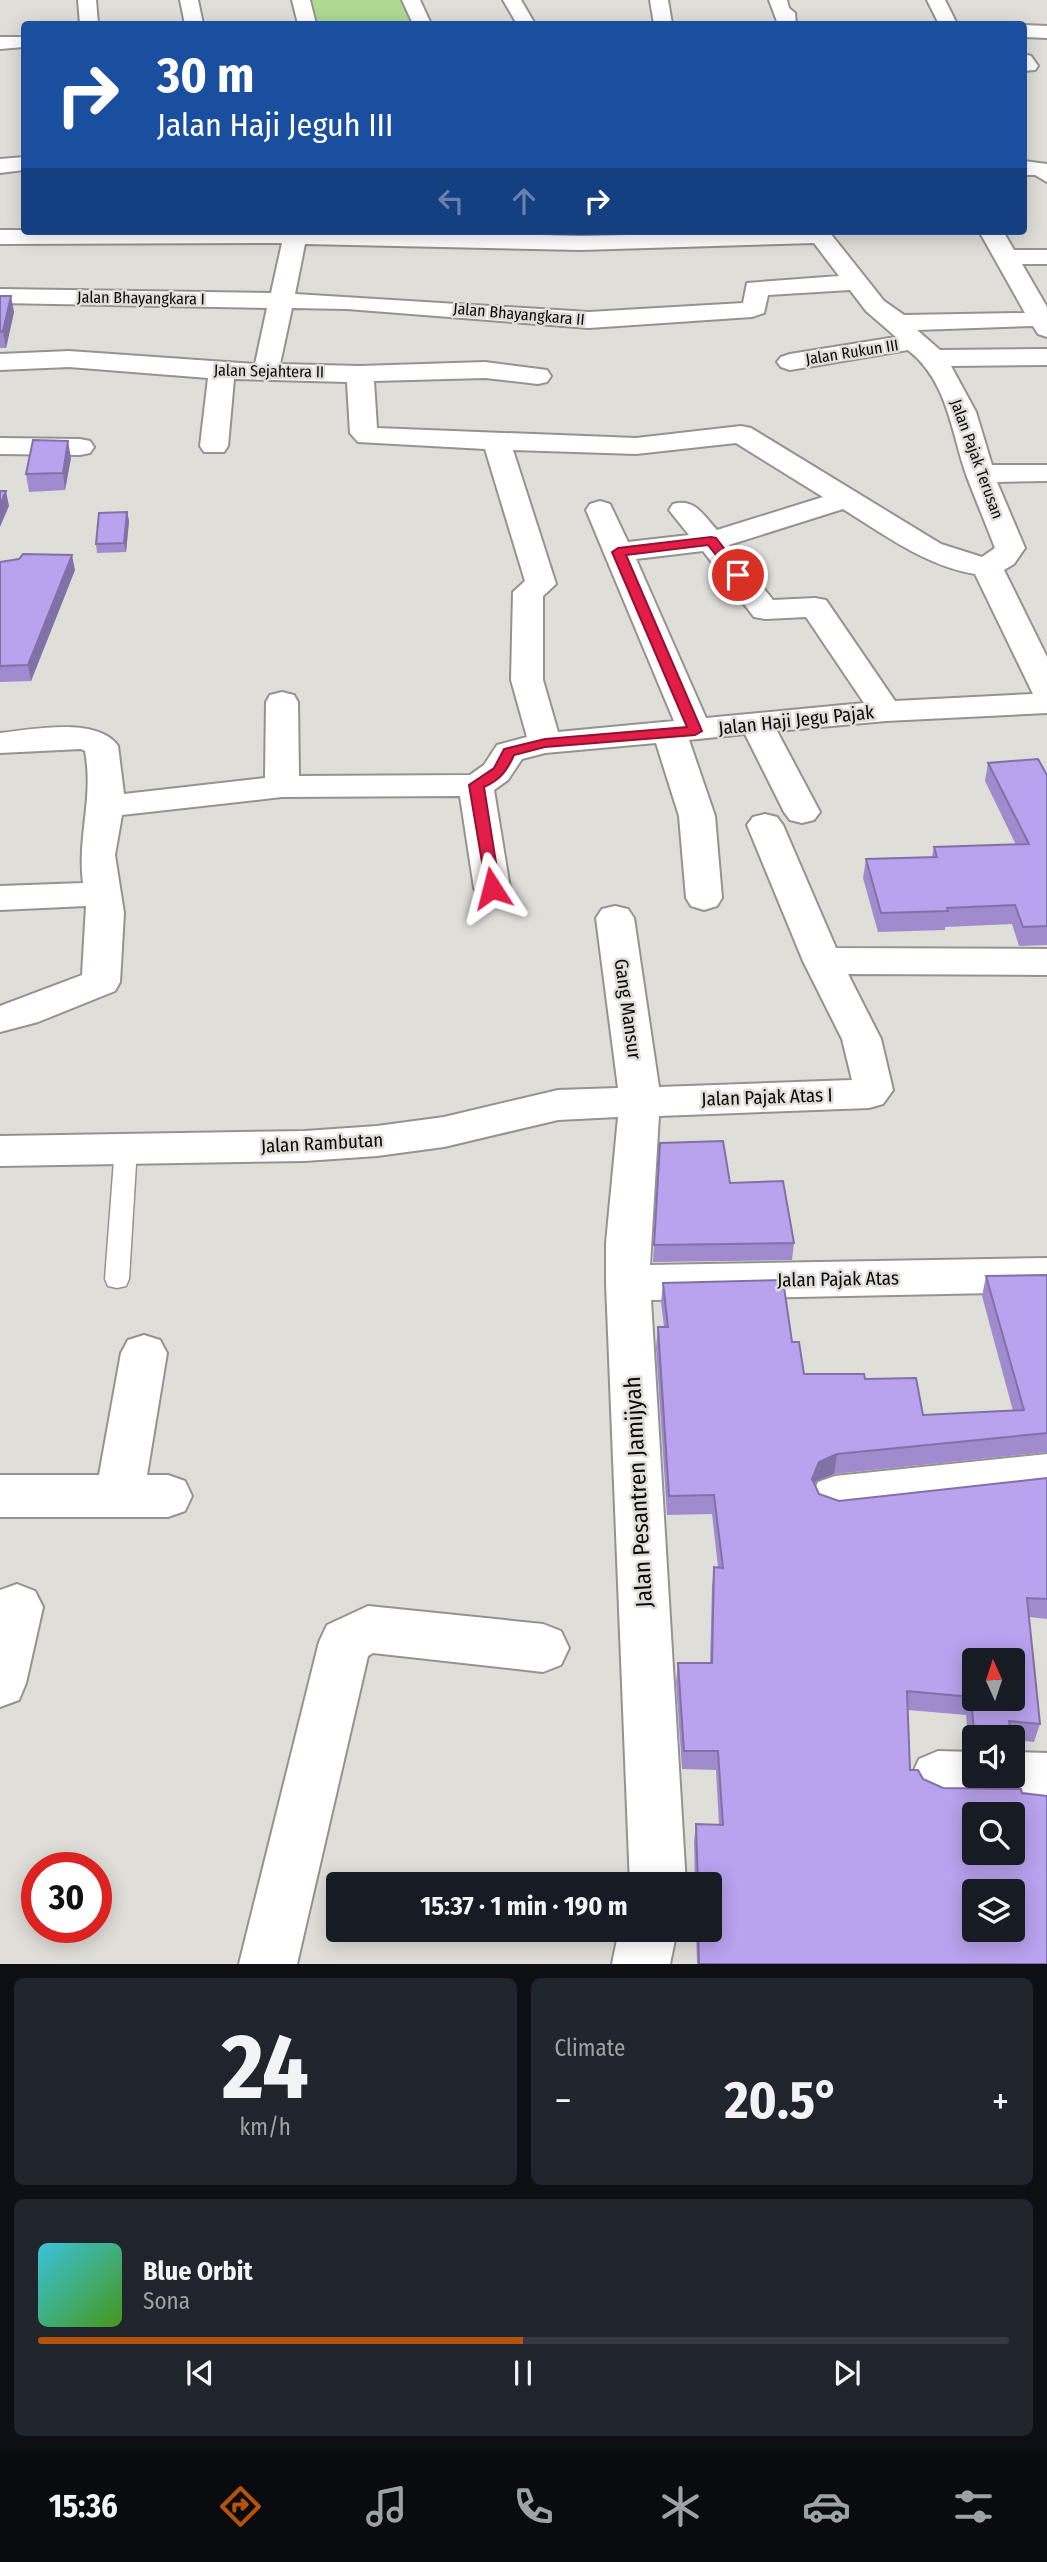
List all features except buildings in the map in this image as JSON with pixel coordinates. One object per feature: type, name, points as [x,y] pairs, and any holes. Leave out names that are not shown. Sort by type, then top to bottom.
[{"type":"street","points":[[87,0],[89,21]]},
{"type":"street","points":[[189,0],[193,21]]},
{"type":"street","points":[[301,0],[306,21]]},
{"type":"street","points":[[411,0],[421,21]]},
{"type":"street","points":[[512,0],[524,21]]},
{"type":"street","points":[[659,0],[662,21]]},
{"type":"street","points":[[778,0],[781,13],[786,13],[787,21]]},
{"type":"street","points":[[936,0],[946,21]]},
{"type":"street","points":[[1027,31],[1047,32]]},
{"type":"street","points":[[0,43],[21,41]]},
{"type":"street","points":[[0,166],[21,164]]},
{"type":"street","points":[[1027,169],[1041,169],[1047,175]]},
{"type":"street","points":[[0,237],[21,235]]},
{"type":"street","points":[[255,235],[295,238],[370,235],[679,235]]},
{"type":"street","name":"Jalan Pajak Terusan","points":[[807,235],[822,238],[875,306],[915,341],[963,412],[980,474],[1010,548],[1003,558],[987,567]]},
{"type":"street","points":[[915,341],[1036,325],[1007,257],[993,235]]},
{"type":"street","points":[[266,371],[295,238]]},
{"type":"street","points":[[1007,257],[1047,257]]},
{"type":"street","name":"Jalan Bhayangkara II","points":[[281,300],[567,313],[602,320],[755,308],[756,288],[855,282]]},
{"type":"street","name":"Jalan Bhayangkara I","points":[[0,296],[281,300]]},
{"type":"street","points":[[915,341],[1047,357]]},
{"type":"street","name":"Jalan Rukun III","points":[[790,362],[915,341]]},
{"type":"street","name":"Jalan Sejahtera II","points":[[0,362],[69,359],[222,371],[360,374],[485,370],[538,376]]},
{"type":"street","points":[[214,446],[222,371]]},
{"type":"street","points":[[360,374],[364,433],[368,436],[636,446],[741,434],[930,550],[962,563],[987,567],[1047,690]]},
{"type":"street","points":[[497,442],[541,584],[528,592],[527,680],[545,743]]},
{"type":"street","points":[[0,446],[80,447]]},
{"type":"street","points":[[980,474],[1047,473]]},
{"type":"street","points":[[618,552],[711,541],[845,499]]},
{"type":"street","points":[[600,510],[618,552],[683,732],[697,816],[704,898]]},
{"type":"street","points":[[682,510],[711,541],[765,610],[815,607],[886,711]]},
{"type":"street","points":[[282,702],[282,787]]},
{"type":"street","name":"Jalan Haji Jegu Pajak","points":[[476,785],[491,779],[500,770],[509,752],[545,743],[886,711],[1047,703]]},
{"type":"street","points":[[757,724],[802,812]]},
{"type":"street","points":[[0,743],[76,738],[97,742],[101,746],[107,777],[106,806],[97,855],[100,894],[105,913],[101,982],[24,1013],[0,1019]]},
{"type":"street","points":[[106,806],[282,787],[476,785],[492,888]]},
{"type":"street","points":[[765,825],[822,961],[1047,962]]},
{"type":"street","points":[[0,898],[100,894]]},
{"type":"street","name":"Gang Mansur","points":[[615,918],[640,1100]]},
{"type":"street","name":"Jalan Pajak Atas I","points":[[640,1100],[869,1094],[873,1090],[872,1070],[853,1015],[822,961]]},
{"type":"street","name":"Jalan Rambutan","points":[[0,1151],[304,1146],[377,1141],[444,1132],[558,1105],[640,1100]]},
{"type":"street","name":"Jalan Pesantren Jamijyah","points":[[640,1100],[628,1243],[628,1283],[657,1872]]},
{"type":"street","name":"Jalan Pajak Atas","points":[[628,1283],[1047,1275]]},
{"type":"street","points":[[120,1494],[144,1353]]},
{"type":"street","points":[[835,1497],[1047,1474]]},
{"type":"street","points":[[0,1496],[168,1496]]},
{"type":"street","points":[[0,1683],[17,1607]]},
{"type":"street","points":[[268,1964],[345,1642],[368,1629],[543,1648]]},
{"type":"street","points":[[938,1777],[1047,1779]]},
{"type":"street","points":[[641,1964],[646,1942]]},
{"type":"lane","points":[[117,1279],[126,1147]]},
{"type":"green space","points":[[300,0],[412,0],[422,21],[305,21]]},
{"type":"route","points":[[492,888],[476,785],[491,779],[500,770],[509,752],[545,743],[695,731],[618,552],[711,541],[738,575]]}]
